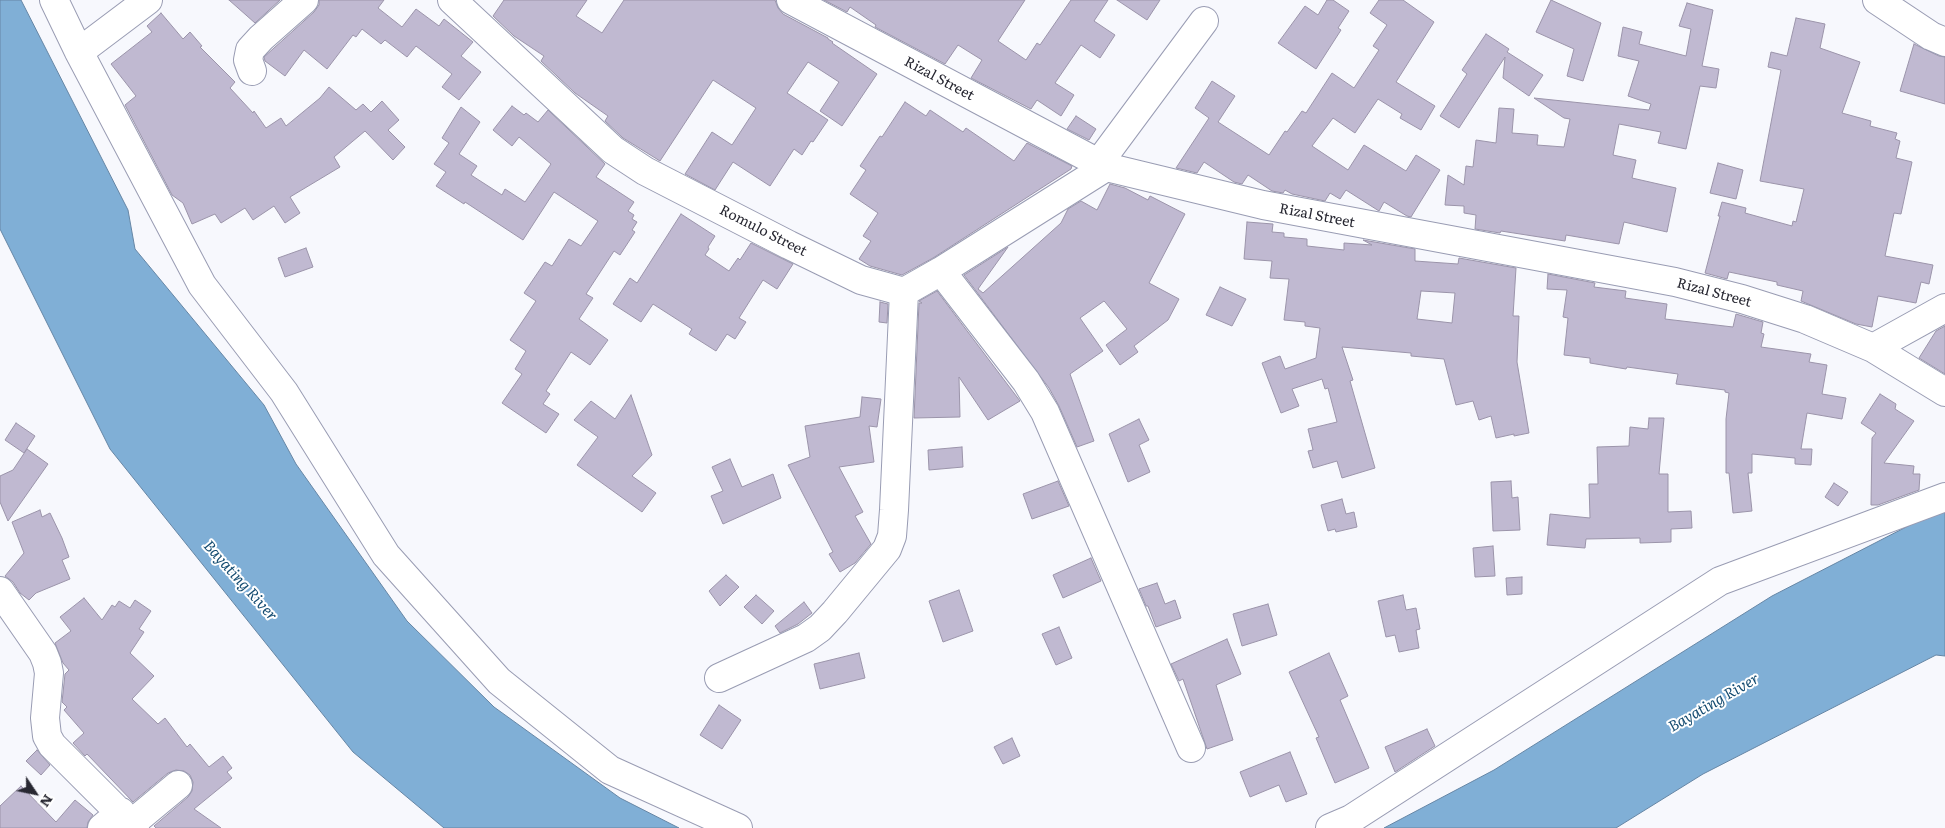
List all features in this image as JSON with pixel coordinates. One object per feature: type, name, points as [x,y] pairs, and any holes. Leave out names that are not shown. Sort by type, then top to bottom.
[{"type":"street","points":[[54,0],[78,52],[202,285],[284,392],[386,555],[498,681],[610,770],[738,828]]},
{"type":"street","points":[[78,52],[148,0]]},
{"type":"street","points":[[252,71],[248,60],[250,50],[304,0]]},
{"type":"street","name":"Romulo Street","points":[[452,0],[613,150],[645,171],[861,280],[904,292]]},
{"type":"street","name":"Rizal Street","points":[[791,0],[1102,165],[1263,205],[1675,282],[1742,299],[1805,319],[1873,348],[1945,392]]},
{"type":"street","points":[[1876,0],[1931,36],[1945,42]]},
{"type":"street","points":[[719,678],[806,638],[820,628],[887,549],[892,536],[894,510],[904,292],[940,271],[1102,165],[1204,22]]},
{"type":"street","points":[[940,271],[1026,381],[1046,412],[1191,748]]},
{"type":"street","points":[[1873,348],[1945,308]]},
{"type":"street","points":[[1330,828],[1351,819],[1720,581],[1945,497]]},
{"type":"street","points":[[0,591],[43,654],[47,663],[49,673],[45,718],[47,736],[52,745],[122,823],[178,785]]},
{"type":"water","name":"Bayating River","points":[[0,0],[21,0],[128,210],[135,249],[264,405],[296,464],[407,621],[494,707],[620,798],[679,828],[444,828],[353,752],[110,449],[0,229]]},
{"type":"water","name":"Bayating River","points":[[1945,507],[1945,656],[1936,655],[1703,774],[1616,828],[1384,828],[1494,770],[1772,596]]},
{"type":"building","points":[[229,0],[280,0],[255,23]]},
{"type":"building","points":[[319,0],[384,0],[378,8],[402,27],[416,9],[439,26],[444,19],[473,42],[461,56],[481,72],[459,100],[442,87],[452,74],[416,46],[407,57],[385,40],[381,44],[362,29],[356,37],[353,35],[327,69],[304,50],[285,76],[265,61],[264,57],[314,12],[319,5]]},
{"type":"building","points":[[504,0],[587,0],[576,16],[602,33],[624,0],[775,0],[783,14],[828,38],[832,43],[877,74],[842,126],[820,111],[839,82],[808,62],[787,93],[828,120],[813,142],[811,141],[802,155],[794,149],[770,186],[733,162],[715,190],[685,174],[712,132],[732,145],[756,108],[713,80],[660,161],[623,138],[605,121],[608,116],[575,93],[541,61],[544,56],[514,36],[493,16]]},
{"type":"building","points":[[824,0],[1025,0],[998,41],[1026,60],[1037,43],[1040,45],[1071,0],[1108,0],[1094,21],[1115,35],[1100,58],[1081,45],[1055,83],[1074,95],[1061,116],[1037,100],[1031,109],[971,78],[982,60],[958,45],[945,64],[875,27],[876,25],[850,7],[847,12]]},
{"type":"building","points":[[1117,0],[1160,0],[1147,20]]},
{"type":"building","points":[[1327,0],[1333,0],[1349,11],[1338,28],[1341,30],[1316,69],[1278,43],[1305,6],[1318,15]]},
{"type":"building","points":[[1379,0],[1403,0],[1434,22],[1396,82],[1435,106],[1421,130],[1400,118],[1402,114],[1378,99],[1355,133],[1333,118],[1312,146],[1348,170],[1364,145],[1406,171],[1416,155],[1440,170],[1411,217],[1384,202],[1379,211],[1346,190],[1340,199],[1330,193],[1325,201],[1292,194],[1285,190],[1283,193],[1272,191],[1248,175],[1242,184],[1234,182],[1204,162],[1197,173],[1176,168],[1209,118],[1195,108],[1212,81],[1235,96],[1218,122],[1269,155],[1285,131],[1287,132],[1302,111],[1306,113],[1332,73],[1354,88],[1379,50],[1373,46],[1387,25],[1370,13]]},
{"type":"building","points":[[1551,0],[1601,23],[1583,81],[1567,76],[1574,49],[1536,32]]},
{"type":"building","points":[[1687,3],[1713,10],[1702,66],[1719,69],[1716,88],[1700,86],[1686,149],[1658,143],[1661,132],[1619,124],[1613,155],[1636,160],[1632,178],[1676,188],[1667,232],[1624,222],[1619,244],[1566,235],[1565,241],[1475,229],[1476,215],[1464,213],[1464,206],[1445,205],[1448,175],[1464,185],[1466,166],[1473,167],[1476,140],[1496,143],[1499,108],[1514,109],[1512,133],[1538,135],[1537,145],[1564,147],[1570,119],[1564,118],[1534,98],[1649,110],[1651,104],[1628,96],[1639,61],[1618,56],[1623,27],[1642,32],[1639,44],[1686,56],[1691,29],[1679,26]]},
{"type":"building","points":[[161,13],[183,39],[190,32],[202,46],[200,47],[235,82],[230,88],[253,113],[254,111],[266,128],[281,118],[286,126],[320,98],[329,87],[356,110],[363,104],[371,112],[382,101],[399,120],[388,130],[405,147],[393,160],[365,131],[334,157],[340,167],[290,197],[300,213],[285,223],[274,206],[253,220],[245,208],[221,223],[215,214],[192,224],[183,203],[172,195],[125,105],[136,96],[111,64],[152,32],[147,26]]},
{"type":"building","points":[[1796,18],[1825,24],[1820,48],[1860,62],[1842,113],[1871,121],[1870,126],[1897,133],[1895,139],[1900,141],[1896,158],[1912,162],[1901,214],[1894,213],[1885,256],[1933,265],[1929,284],[1921,282],[1916,303],[1878,296],[1872,327],[1856,324],[1801,301],[1803,291],[1777,285],[1777,282],[1729,272],[1727,279],[1705,273],[1722,202],[1746,208],[1745,213],[1792,226],[1793,221],[1796,222],[1804,189],[1760,181],[1781,70],[1768,67],[1771,52],[1787,56]]},
{"type":"building","points":[[1486,34],[1509,49],[1507,52],[1543,75],[1529,96],[1503,78],[1505,57],[1459,128],[1440,116],[1467,74],[1462,70]]},
{"type":"building","points":[[1914,44],[1945,57],[1945,104],[1900,91]]},
{"type":"building","points":[[905,102],[926,116],[930,110],[963,132],[966,128],[1014,161],[1027,143],[1072,166],[1071,169],[933,258],[902,275],[870,266],[859,259],[871,241],[863,236],[878,213],[850,194],[866,170],[860,166]]},
{"type":"building","points":[[512,106],[538,122],[548,110],[605,164],[596,177],[634,202],[628,211],[634,215],[632,219],[637,222],[632,230],[635,232],[620,255],[614,251],[586,294],[593,298],[579,319],[608,340],[590,365],[571,352],[546,391],[550,394],[543,404],[559,414],[546,433],[502,403],[522,374],[515,369],[526,351],[510,340],[536,301],[524,293],[545,262],[552,266],[569,239],[581,246],[598,221],[554,192],[523,240],[465,202],[464,204],[436,186],[446,172],[434,164],[449,143],[442,138],[461,107],[480,122],[459,154],[477,166],[471,175],[502,195],[505,189],[525,202],[551,164],[519,137],[512,146],[493,130]]},
{"type":"building","points":[[1076,116],[1096,129],[1089,140],[1067,129]]},
{"type":"building","points":[[1718,163],[1743,170],[1736,199],[1710,193]]},
{"type":"building","points":[[1110,184],[1125,188],[1148,200],[1150,196],[1185,214],[1149,283],[1179,299],[1168,320],[1134,346],[1138,352],[1120,365],[1106,345],[1127,329],[1105,302],[1080,318],[1103,351],[1070,374],[1094,441],[1077,447],[1049,388],[964,275],[1008,247],[978,289],[983,293],[1061,223],[1068,209],[1081,201],[1097,210]]},
{"type":"building","points":[[681,214],[715,236],[705,255],[729,271],[738,258],[740,260],[751,243],[793,264],[777,289],[763,280],[739,318],[746,322],[735,339],[727,334],[716,351],[689,334],[692,329],[653,304],[641,322],[613,304],[630,278],[637,283]]},
{"type":"building","points":[[1247,222],[1273,224],[1272,232],[1284,233],[1284,237],[1307,239],[1307,246],[1344,250],[1344,243],[1372,245],[1363,240],[1415,249],[1415,261],[1458,264],[1459,258],[1516,268],[1513,316],[1519,316],[1517,362],[1529,433],[1496,438],[1491,416],[1479,420],[1473,401],[1456,405],[1444,359],[1411,356],[1411,353],[1342,347],[1353,380],[1350,381],[1375,468],[1342,478],[1337,461],[1313,468],[1308,451],[1313,450],[1308,429],[1337,422],[1328,388],[1325,389],[1322,379],[1292,389],[1299,406],[1281,413],[1262,363],[1280,356],[1285,369],[1316,358],[1320,328],[1305,326],[1305,322],[1284,320],[1289,279],[1270,278],[1272,261],[1244,259]],"holes":[[[1421,291],[1455,293],[1452,323],[1417,319]]]},
{"type":"building","points":[[306,248],[313,267],[285,277],[278,258]]},
{"type":"building","points":[[1548,274],[1595,283],[1594,287],[1626,291],[1625,298],[1667,304],[1665,319],[1733,327],[1736,314],[1763,322],[1761,333],[1764,334],[1761,347],[1811,354],[1809,362],[1827,365],[1822,394],[1846,398],[1842,419],[1807,413],[1801,449],[1812,449],[1811,465],[1795,464],[1795,458],[1752,454],[1752,473],[1748,473],[1752,511],[1733,513],[1729,473],[1726,473],[1726,419],[1729,393],[1725,392],[1725,390],[1676,384],[1678,374],[1590,363],[1590,358],[1564,355],[1568,318],[1563,317],[1567,290],[1547,289]]},
{"type":"building","points":[[1220,287],[1246,299],[1232,326],[1206,315]]},
{"type":"building","points":[[937,291],[1020,401],[988,420],[959,377],[960,417],[914,418],[919,303],[922,303],[919,301]]},
{"type":"building","points":[[880,302],[888,304],[887,323],[879,322]]},
{"type":"building","points":[[1945,326],[1945,374],[1919,358],[1936,331]]},
{"type":"building","points":[[1880,394],[1896,404],[1895,409],[1914,421],[1884,463],[1914,466],[1913,474],[1920,474],[1919,490],[1878,505],[1871,505],[1872,438],[1876,433],[1861,423]]},
{"type":"building","points":[[631,395],[652,455],[632,476],[656,493],[642,512],[577,465],[598,437],[574,420],[591,401],[615,419]]},
{"type":"building","points":[[862,397],[881,399],[877,427],[869,426],[874,462],[839,467],[863,512],[855,516],[871,544],[855,563],[840,572],[829,554],[833,552],[788,465],[810,457],[805,426],[860,417]]},
{"type":"building","points":[[1649,418],[1664,418],[1659,474],[1668,474],[1668,512],[1691,511],[1692,528],[1671,529],[1671,542],[1640,543],[1640,538],[1586,539],[1585,548],[1547,545],[1550,514],[1590,518],[1589,484],[1598,484],[1597,447],[1629,446],[1630,427],[1648,429]]},
{"type":"building","points":[[1139,419],[1149,440],[1139,445],[1150,472],[1128,482],[1109,434]]},
{"type":"building","points":[[16,423],[35,436],[24,453],[5,440]]},
{"type":"building","points":[[962,447],[963,467],[929,470],[928,450]]},
{"type":"building","points":[[27,449],[48,464],[8,521],[0,502],[0,476],[13,470]]},
{"type":"building","points":[[730,459],[742,487],[773,474],[781,498],[723,524],[711,496],[723,491],[712,467]]},
{"type":"building","points":[[1058,481],[1069,506],[1032,519],[1023,494]]},
{"type":"building","points":[[1511,481],[1512,498],[1518,497],[1520,530],[1493,531],[1491,482]]},
{"type":"building","points":[[1834,483],[1848,492],[1838,506],[1825,497]]},
{"type":"building","points":[[1342,499],[1346,514],[1354,512],[1357,527],[1336,532],[1335,529],[1328,531],[1321,505]]},
{"type":"building","points":[[40,510],[42,517],[50,513],[62,538],[69,557],[62,560],[70,579],[36,593],[29,600],[5,576],[24,553],[12,522]]},
{"type":"building","points":[[1493,546],[1495,576],[1475,577],[1473,548]]},
{"type":"building","points":[[1091,558],[1101,581],[1063,598],[1053,575]]},
{"type":"building","points":[[726,575],[739,587],[720,606],[709,591]]},
{"type":"building","points":[[1522,577],[1522,594],[1507,595],[1506,578]]},
{"type":"building","points":[[1157,583],[1165,604],[1175,600],[1181,618],[1156,627],[1139,589]]},
{"type":"building","points":[[959,590],[973,631],[943,642],[929,601]]},
{"type":"building","points":[[756,595],[774,611],[762,624],[744,607]]},
{"type":"building","points":[[1403,595],[1406,610],[1416,608],[1420,629],[1416,630],[1419,648],[1399,652],[1395,635],[1386,637],[1378,601]]},
{"type":"building","points":[[84,598],[102,620],[112,605],[115,607],[119,601],[130,608],[135,600],[151,611],[139,629],[144,632],[130,653],[154,676],[132,699],[158,724],[165,718],[187,747],[190,744],[209,767],[223,756],[232,768],[227,772],[232,778],[194,809],[221,828],[156,828],[154,826],[188,797],[192,791],[193,782],[190,775],[184,771],[176,770],[168,773],[133,802],[87,754],[85,756],[73,743],[84,733],[64,710],[67,707],[62,702],[65,674],[69,670],[63,663],[55,643],[71,631],[60,617]]},
{"type":"building","points":[[804,602],[812,613],[798,624],[780,633],[775,626]]},
{"type":"building","points":[[1268,604],[1277,635],[1242,646],[1233,614]]},
{"type":"building","points":[[1059,627],[1072,658],[1056,665],[1042,634]]},
{"type":"building","points":[[1227,639],[1241,674],[1216,685],[1233,740],[1207,749],[1183,679],[1179,681],[1171,664]]},
{"type":"building","points":[[859,653],[865,678],[820,689],[814,664]]},
{"type":"building","points":[[1329,653],[1348,696],[1340,700],[1369,768],[1335,783],[1316,738],[1319,737],[1289,672]]},
{"type":"building","points":[[719,705],[741,720],[722,749],[700,735]]},
{"type":"building","points":[[1427,729],[1435,746],[1395,772],[1385,747]]},
{"type":"building","points":[[1012,738],[1020,756],[1003,764],[994,747]]},
{"type":"building","points":[[37,750],[50,765],[41,775],[26,761]]},
{"type":"building","points":[[1290,752],[1307,794],[1286,802],[1279,785],[1250,797],[1240,772]]},
{"type":"building","points":[[21,786],[56,822],[75,800],[93,815],[88,822],[87,828],[0,828],[0,806]]}]
